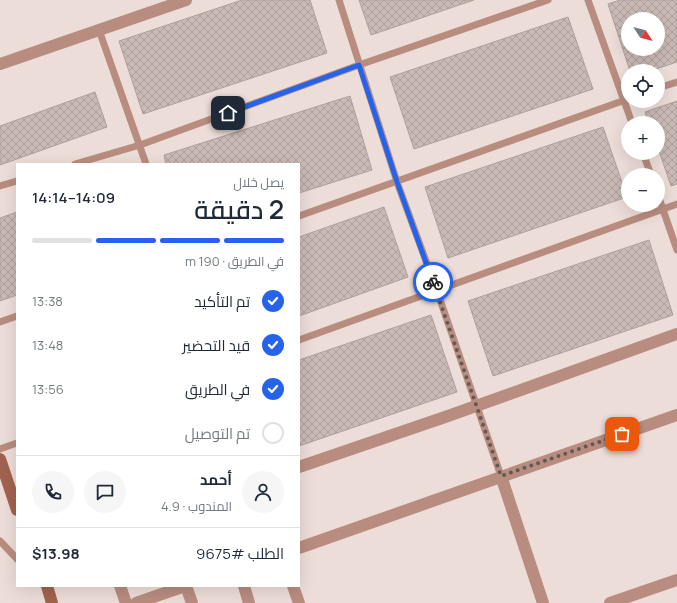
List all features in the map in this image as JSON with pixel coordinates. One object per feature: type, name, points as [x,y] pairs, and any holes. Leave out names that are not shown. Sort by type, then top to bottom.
[{"type":"main road","points":[[0,459],[16,507]]},
{"type":"main road","points":[[46,587],[52,603]]},
{"type":"street","points":[[0,64],[186,0]]},
{"type":"street","points":[[300,467],[476,406],[677,334]]},
{"type":"street","points":[[300,548],[501,476],[677,416]]},
{"type":"street","points":[[501,476],[543,603]]},
{"type":"street","points":[[610,603],[677,580]]},
{"type":"street","points":[[120,587],[126,603]]},
{"type":"street","points":[[136,603],[183,587]]},
{"type":"street","points":[[186,587],[192,603]]},
{"type":"street","points":[[244,587],[249,603]]},
{"type":"street","points":[[294,587],[299,603]]},
{"type":"lane","points":[[339,0],[397,182],[437,291],[501,476]]},
{"type":"lane","points":[[78,163],[140,145],[359,65],[548,0]]},
{"type":"lane","points":[[588,0],[621,87]]},
{"type":"lane","points":[[100,30],[146,163]]},
{"type":"lane","points":[[665,86],[677,82]]},
{"type":"lane","points":[[300,216],[621,102]]},
{"type":"lane","points":[[0,186],[16,181]]},
{"type":"lane","points":[[665,207],[677,204]]},
{"type":"lane","points":[[300,340],[652,212]]},
{"type":"lane","points":[[664,212],[677,250]]},
{"type":"lane","points":[[0,322],[16,316]]},
{"type":"lane","points":[[0,449],[16,443]]},
{"type":"lane","points":[[0,541],[16,558]]},
{"type":"building","points":[[242,0],[310,0],[327,53],[143,114],[119,41]]},
{"type":"building","points":[[359,0],[474,0],[371,35]]},
{"type":"building","points":[[620,0],[677,0],[677,62],[665,66],[665,64],[628,64],[625,56],[665,56],[665,12],[621,12],[621,44],[608,4]]},
{"type":"building","points":[[568,17],[593,89],[414,149],[390,77]]},
{"type":"building","points":[[95,92],[107,127],[0,165],[0,126]]},
{"type":"building","points":[[350,96],[372,170],[300,193],[300,163],[166,163],[164,155]]},
{"type":"building","points":[[677,101],[677,184],[671,186],[662,160],[665,160],[665,116],[646,116],[645,112],[657,108],[665,108],[665,105]]},
{"type":"building","points":[[603,127],[621,180],[621,199],[448,258],[425,187]]},
{"type":"building","points":[[384,207],[408,277],[300,316],[300,237]]},
{"type":"building","points":[[16,212],[16,295],[0,301],[0,218]]},
{"type":"building","points":[[649,240],[673,315],[493,376],[468,301]]},
{"type":"building","points":[[431,315],[457,392],[300,446],[300,360]]},
{"type":"way so far","points":[[433,282],[501,476],[622,434]]},
{"type":"route","points":[[228,113],[359,65],[397,182],[433,282]]}]
